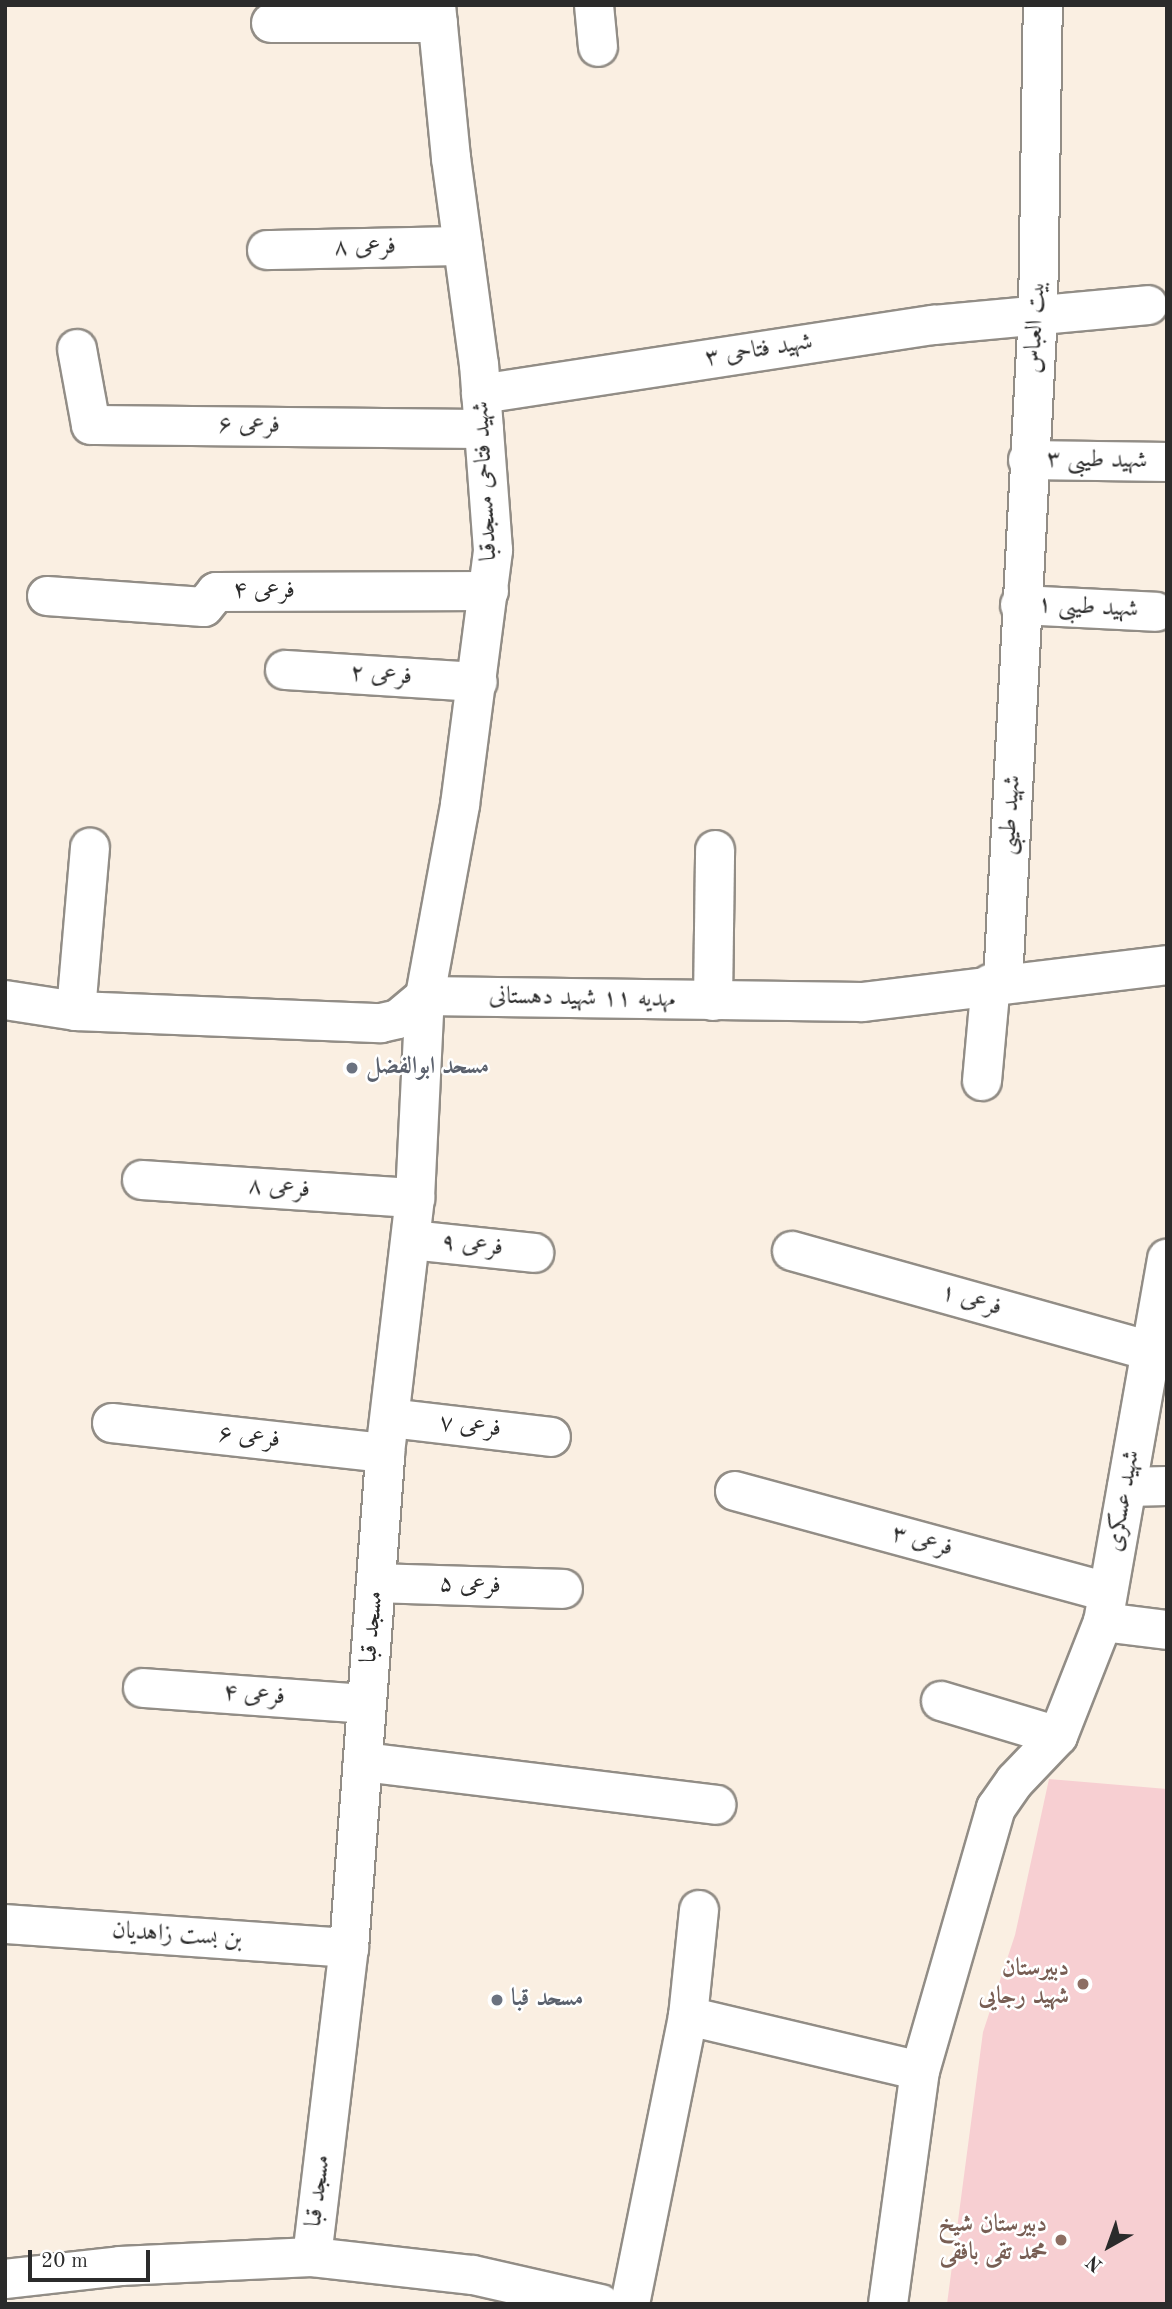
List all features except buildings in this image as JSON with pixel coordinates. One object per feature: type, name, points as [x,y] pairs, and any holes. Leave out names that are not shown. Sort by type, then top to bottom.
[{"type":"street","points":[[594,5],[598,47]]},
{"type":"street","name":"بیت العباس","points":[[1020,649],[1020,605],[1038,313],[1043,5]]},
{"type":"street","points":[[271,23],[437,14]]},
{"type":"street","name":"شهید فتاحی مسجدقبا","points":[[425,996],[478,682],[493,550],[483,411],[437,14]]},
{"type":"street","name":"فرعی ۸","points":[[267,250],[463,246]]},
{"type":"street","name":"شهید فتاحی ۳","points":[[483,411],[1038,313],[1148,305]]},
{"type":"street","name":"فرعی ۶","points":[[77,349],[91,425],[483,411]]},
{"type":"street","name":"شهید طیبی ۳","points":[[1028,460],[1167,462]]},
{"type":"street","name":"فرعی ۴","points":[[47,596],[204,607],[216,592],[489,591]]},
{"type":"street","name":"شهید طیبی ۱","points":[[1020,605],[1156,612]]},
{"type":"street","name":"شهید طیبی","points":[[982,1081],[997,982],[1020,649]]},
{"type":"street","name":"فرعی ۲","points":[[285,670],[478,682]]},
{"type":"street","points":[[76,1012],[90,848]]},
{"type":"street","points":[[713,1001],[715,850]]},
{"type":"street","name":"مهدیه ۱۱ شهید دهستانی","points":[[425,996],[862,1002],[997,982],[1167,965]]},
{"type":"street","points":[[5,1000],[76,1012],[381,1023],[398,1019],[425,996]]},
{"type":"street","name":"مسجد قبا","points":[[312,2257],[349,1948],[388,1436],[415,1198],[425,996]]},
{"type":"street","name":"فرعی ۸","points":[[142,1180],[415,1198]]},
{"type":"street","name":"فرعی ۹","points":[[411,1240],[534,1253]]},
{"type":"street","name":"فرعی ۱","points":[[792,1251],[1151,1351]]},
{"type":"street","name":"شهید عسکری","points":[[1058,1736],[1106,1607],[1167,1259]]},
{"type":"street","name":"فرعی ۶","points":[[112,1423],[388,1436]]},
{"type":"street","name":"فرعی ۷","points":[[388,1436],[551,1437]]},
{"type":"street","points":[[1127,1487],[1167,1486]]},
{"type":"street","name":"فرعی ۳","points":[[735,1491],[1106,1607]]},
{"type":"street","name":"فرعی ۵","points":[[377,1583],[563,1589]]},
{"type":"street","points":[[1106,1607],[1167,1630]]},
{"type":"street","name":"فرعی ۴","points":[[143,1688],[366,1704]]},
{"type":"street","points":[[888,2304],[920,2071],[996,1808],[1015,1781],[1058,1736],[941,1701]]},
{"type":"street","points":[[363,1762],[716,1805]]},
{"type":"street","points":[[630,2304],[688,2016],[699,1910]]},
{"type":"street","name":"بن بست زاهدیان","points":[[5,1924],[349,1948]]},
{"type":"street","points":[[688,2016],[920,2071]]},
{"type":"street","points":[[5,2279],[120,2266],[312,2257],[471,2289],[601,2304]]},
{"type":"shaded area","name":"دبیرستان شهید رجایی","points":[[1049,1779],[1167,1789],[1167,2304],[947,2304],[983,2032],[1015,1935]]},
{"type":"place","name":"مسحد ابوالفضل","points":[[352,1068]]},
{"type":"place","name":"دبیرستان شهید رجایی","points":[[1083,1984]]},
{"type":"place","name":"مسحد قبا","points":[[497,2000]]},
{"type":"place","name":"دبیرستان شیخ محمد تقی بافقی","points":[[1061,2240]]}]
